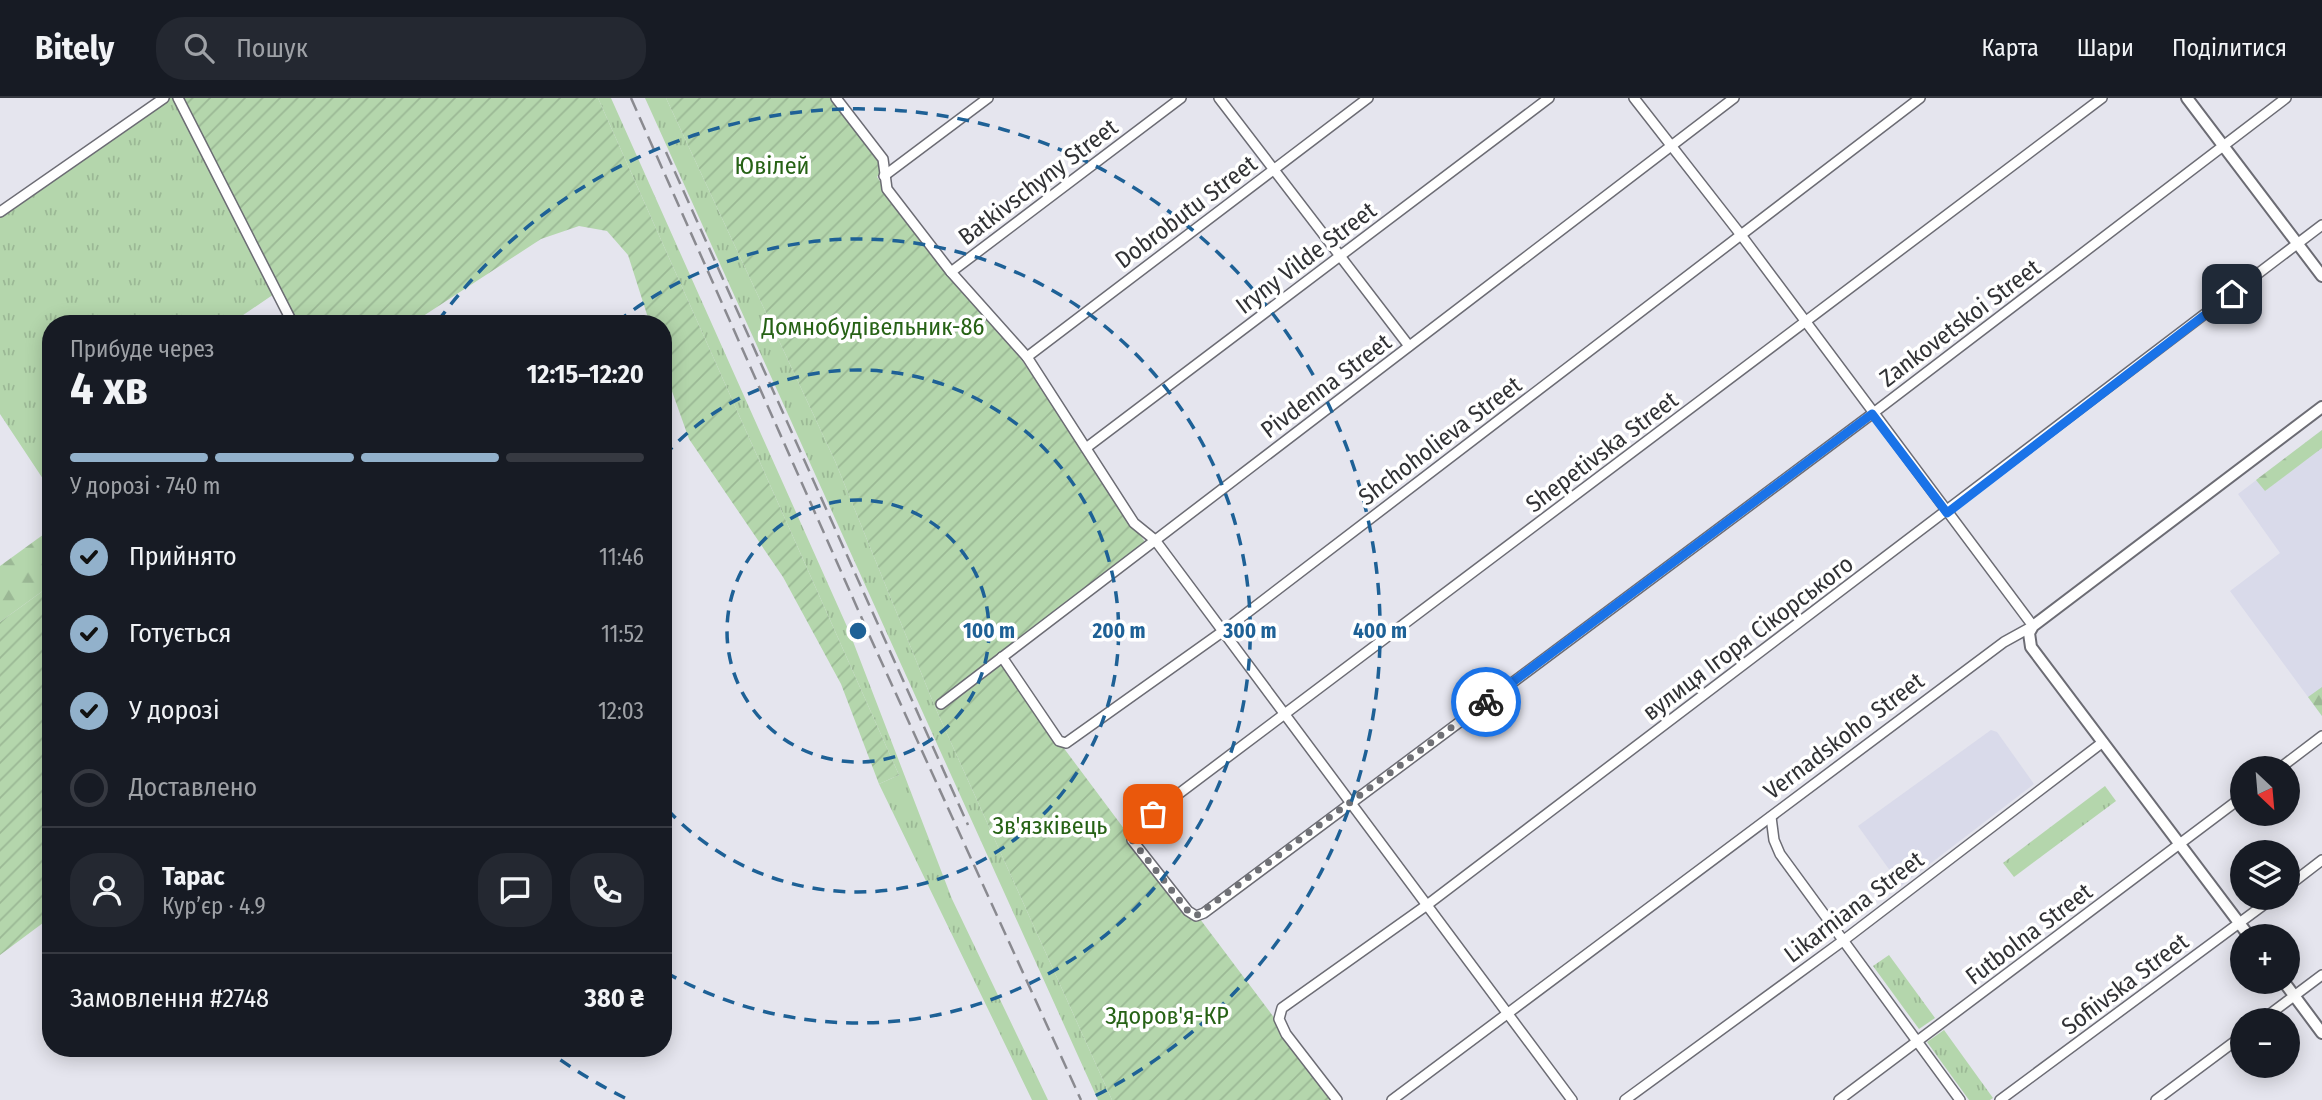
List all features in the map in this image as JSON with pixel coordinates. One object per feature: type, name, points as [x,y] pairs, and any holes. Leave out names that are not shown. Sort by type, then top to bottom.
[{"type":"street","points":[[0,212],[164,98]]},
{"type":"street","points":[[178,98],[288,315]]},
{"type":"street","points":[[836,98],[883,159],[887,189],[951,272],[1027,356],[1134,523],[1155,540],[1572,1100]]},
{"type":"street","points":[[884,176],[988,98]]},
{"type":"street","name":"Batkivschyny Street","points":[[951,272],[1181,98]]},
{"type":"street","points":[[1219,98],[1409,346]]},
{"type":"street","name":"Dobrobutu Street","points":[[1027,356],[1368,98]]},
{"type":"street","name":"Iryny Vilde Street","points":[[1086,448],[1549,98]]},
{"type":"street","points":[[1634,98],[1741,235],[1872,414],[2033,626],[2029,633],[2031,647],[2239,923]]},
{"type":"street","name":"Pivdenna Street","points":[[941,704],[1734,98]]},
{"type":"street","name":"Shchoholieva Street","points":[[1002,657],[1062,744],[1222,632],[1920,98]]},
{"type":"street","name":"Shepetivska Street","points":[[1132,840],[1132,829],[2102,98]]},
{"type":"street","points":[[2187,98],[2322,276]]},
{"type":"street","name":"Zankovetskoi Street","points":[[1132,840],[1188,911],[1196,916],[1872,414],[2286,98]]},
{"type":"street","name":"вулиця Ігоря Сікорського","points":[[1337,1100],[1286,1034],[1279,1018],[1280,1011],[1427,905],[1947,513],[2322,225]]},
{"type":"street","name":"Vernadskoho Street","points":[[1392,1100],[2004,642],[2033,626],[2322,407]]},
{"type":"street","points":[[2296,756],[2322,736]]},
{"type":"street","name":"Likarniana Street","points":[[1625,1100],[1844,940],[2103,741]]},
{"type":"street","name":"Futbolna Street","points":[[1839,1100],[2230,806]]},
{"type":"street","points":[[1771,817],[1774,840],[1780,854],[1959,1100]]},
{"type":"street","points":[[2300,877],[2322,860]]},
{"type":"street","name":"Sofiivska Street","points":[[2000,1100],[2257,910]]},
{"type":"street","points":[[2278,1008],[2322,975]]},
{"type":"street","points":[[2294,996],[2322,1032]]},
{"type":"street","points":[[2156,1100],[2230,1044]]},
{"type":"shaded area","points":[[2322,430],[2322,716],[2230,591],[2280,553],[2238,494]]},
{"type":"shaded area","points":[[1991,730],[1997,732],[2034,784],[1901,886],[1858,826]]},
{"type":"green space","points":[[164,98],[178,98],[277,292],[243,315],[42,315],[42,477],[0,414],[0,212]]},
{"type":"green space","points":[[178,98],[598,98],[899,775],[879,784],[841,684],[783,577],[689,439],[672,391],[672,315],[647,315],[628,255],[607,231],[579,226],[541,239],[425,315],[288,315]]},
{"type":"green space","points":[[598,98],[611,98],[849,631],[952,899],[1048,1100],[1032,1100],[879,784],[899,775]]},
{"type":"green space","points":[[645,98],[666,98],[835,461],[935,707],[1112,1100],[1098,1100]]},
{"type":"green space","points":[[666,98],[835,98],[882,160],[883,169],[877,177],[947,274],[1021,359],[1145,542],[1043,620],[1002,658],[1060,743],[1187,913],[1200,919],[1336,1100],[1112,1100],[935,707],[835,461]]},
{"type":"green space","points":[[2322,430],[2322,448],[2265,491],[2256,480]]},
{"type":"green space","points":[[42,536],[42,592],[0,622],[0,566]]},
{"type":"green space","points":[[42,592],[42,924],[0,955],[0,622]]},
{"type":"green space","points":[[2322,687],[2322,716],[2308,697]]},
{"type":"green space","points":[[2105,786],[2116,801],[2014,877],[2003,863]]},
{"type":"green space","points":[[1889,955],[1935,1018],[1919,1029],[1873,966]]},
{"type":"green space","points":[[1944,1030],[1993,1098],[1969,1100],[1927,1042]]},
{"type":"railway","points":[[631,98],[871,639],[1081,1100]]},
{"type":"railway","points":[[666,152],[968,825]]},
{"type":"way so far","points":[[1153,814],[1132,829],[1132,840],[1188,911],[1196,916],[1205,913],[1486,702]]},
{"type":"route","points":[[1486,702],[1872,414],[1947,513],[2232,294]]},
{"type":"park label","name":"Ювілей","points":[[772,166]]},
{"type":"park label","name":"Домнобудівельник-86","points":[[873,327]]},
{"type":"park label","name":"Зв'язківець","points":[[1050,826]]},
{"type":"park label","name":"Здоров'я-КР","points":[[1167,1016]]}]
